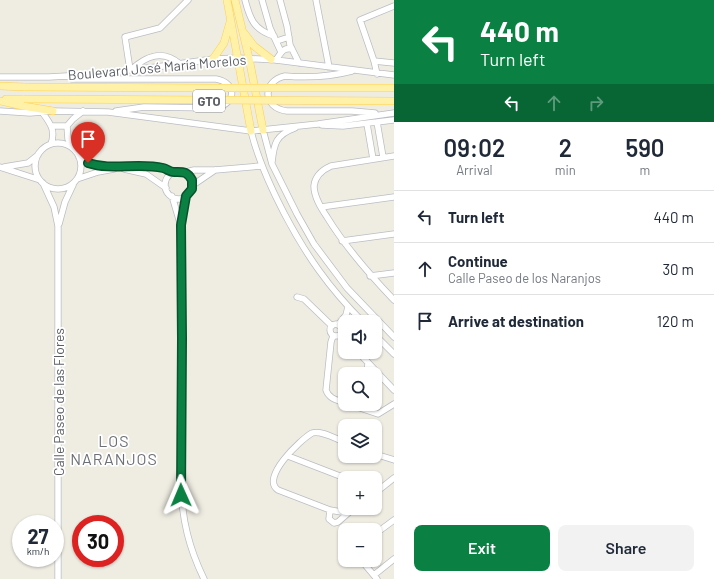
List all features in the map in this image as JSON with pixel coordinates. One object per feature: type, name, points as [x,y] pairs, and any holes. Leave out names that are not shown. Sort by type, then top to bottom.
[{"type":"main road","points":[[227,0],[251,131]]},
{"type":"main road","points":[[235,0],[263,130]]},
{"type":"main road","points":[[213,59],[224,43],[230,16]]},
{"type":"main road","points":[[240,24],[254,46],[273,60]]},
{"type":"main road","name":"Boulevard José María Morelos","points":[[0,86],[394,88]]},
{"type":"main road","points":[[0,100],[23,106],[53,111]]},
{"type":"main road","name":"Boulevard José María Morelos","points":[[0,100],[394,101]]},
{"type":"street","points":[[130,70],[125,37],[160,28],[188,0]]},
{"type":"street","points":[[245,0],[250,15],[258,29],[275,38],[288,37]]},
{"type":"street","points":[[262,0],[270,28],[281,52]]},
{"type":"street","points":[[280,0],[287,26],[288,37],[299,63]]},
{"type":"street","points":[[316,0],[329,67]]},
{"type":"street","points":[[377,74],[360,20],[394,7]]},
{"type":"street","points":[[273,60],[285,49],[292,49]]},
{"type":"street","points":[[130,70],[142,60],[156,56],[170,57],[180,64]]},
{"type":"street","name":"Boulevard José María Morelos","points":[[0,77],[49,77],[130,70],[213,59],[238,58],[273,60],[384,75],[394,75]]},
{"type":"street","points":[[374,61],[394,63]]},
{"type":"street","points":[[354,70],[339,75],[324,77],[279,77],[272,82],[270,87],[268,94],[271,104],[279,110],[287,111],[352,111],[394,113]]},
{"type":"street","points":[[49,77],[80,79],[216,79],[224,81],[231,89],[232,93],[228,102],[223,106],[216,108],[144,107],[108,112]]},
{"type":"street","points":[[0,111],[108,112],[251,131],[304,124],[334,126],[367,124],[394,120]]},
{"type":"street","points":[[84,111],[73,119],[67,126],[68,139],[80,157],[88,163],[94,165],[163,168],[173,172],[261,166]]},
{"type":"street","points":[[42,112],[52,126],[54,134],[51,144]]},
{"type":"street","points":[[318,124],[384,113]]},
{"type":"street","points":[[377,122],[383,157]]},
{"type":"street","points":[[272,164],[274,146],[277,140],[291,129],[304,124]]},
{"type":"street","points":[[367,124],[373,159]]},
{"type":"street","points":[[52,126],[67,126]]},
{"type":"street","points":[[263,130],[272,164],[297,214],[323,258],[357,299],[394,337]]},
{"type":"street","points":[[251,131],[261,166],[288,220],[314,264],[356,315]]},
{"type":"street","points":[[369,136],[379,135]]},
{"type":"street","points":[[0,167],[28,163],[44,148],[51,144],[59,143],[73,148]]},
{"type":"street","points":[[39,154],[36,160],[36,170],[42,182]]},
{"type":"street","points":[[394,156],[331,166],[324,170],[316,180],[314,186],[320,206],[342,241],[370,276],[394,300]]},
{"type":"street","points":[[76,181],[81,170],[80,157]]},
{"type":"street","points":[[0,167],[58,189],[64,188],[76,181],[107,170],[124,169],[146,174],[166,188],[172,196],[177,198],[186,196]]},
{"type":"street","points":[[204,579],[185,529],[182,505],[181,225],[186,196],[192,189],[193,185],[215,170]]},
{"type":"street","points":[[166,188],[168,176],[173,172]]},
{"type":"street","points":[[186,172],[190,176],[193,185]]},
{"type":"street","name":"Calle Paseo de las Flores","points":[[58,226],[65,202],[76,181]]},
{"type":"street","name":"Calle Paseo de las Flores","points":[[42,182],[54,207],[58,226],[58,579]]},
{"type":"street","points":[[172,196],[181,225]]},
{"type":"street","points":[[320,206],[394,197]]},
{"type":"street","points":[[342,241],[394,234]]},
{"type":"street","points":[[314,264],[323,258]]},
{"type":"street","points":[[370,276],[394,273]]},
{"type":"street","points":[[297,297],[304,299],[338,327]]},
{"type":"street","points":[[346,315],[348,306]]},
{"type":"street","points":[[334,336],[331,332],[338,331]]},
{"type":"street","points":[[334,336],[331,342],[326,390],[327,395],[338,401]]},
{"type":"street","points":[[382,342],[394,354]]},
{"type":"street","points":[[364,359],[394,390]]},
{"type":"street","points":[[368,363],[368,367]]},
{"type":"street","points":[[372,411],[378,414],[394,404]]},
{"type":"street","points":[[338,440],[316,432],[308,436],[281,462],[275,472],[274,487],[278,490],[330,510],[338,511]]},
{"type":"street","points":[[288,456],[338,475]]},
{"type":"street","points":[[382,456],[394,460]]},
{"type":"street","points":[[382,487],[394,478]]},
{"type":"street","points":[[330,510],[330,519],[334,524],[345,515]]},
{"type":"street","points":[[382,529],[394,520]]},
{"type":"street","points":[[367,567],[375,577],[394,559]]},
{"type":"district","name":"LOS NARANJOS","points":[[114,449]]},
{"type":"route","points":[[88,163],[99,166],[163,168],[173,172],[182,171],[186,172],[192,180],[193,185],[190,193],[186,196],[181,225],[181,495]]}]
